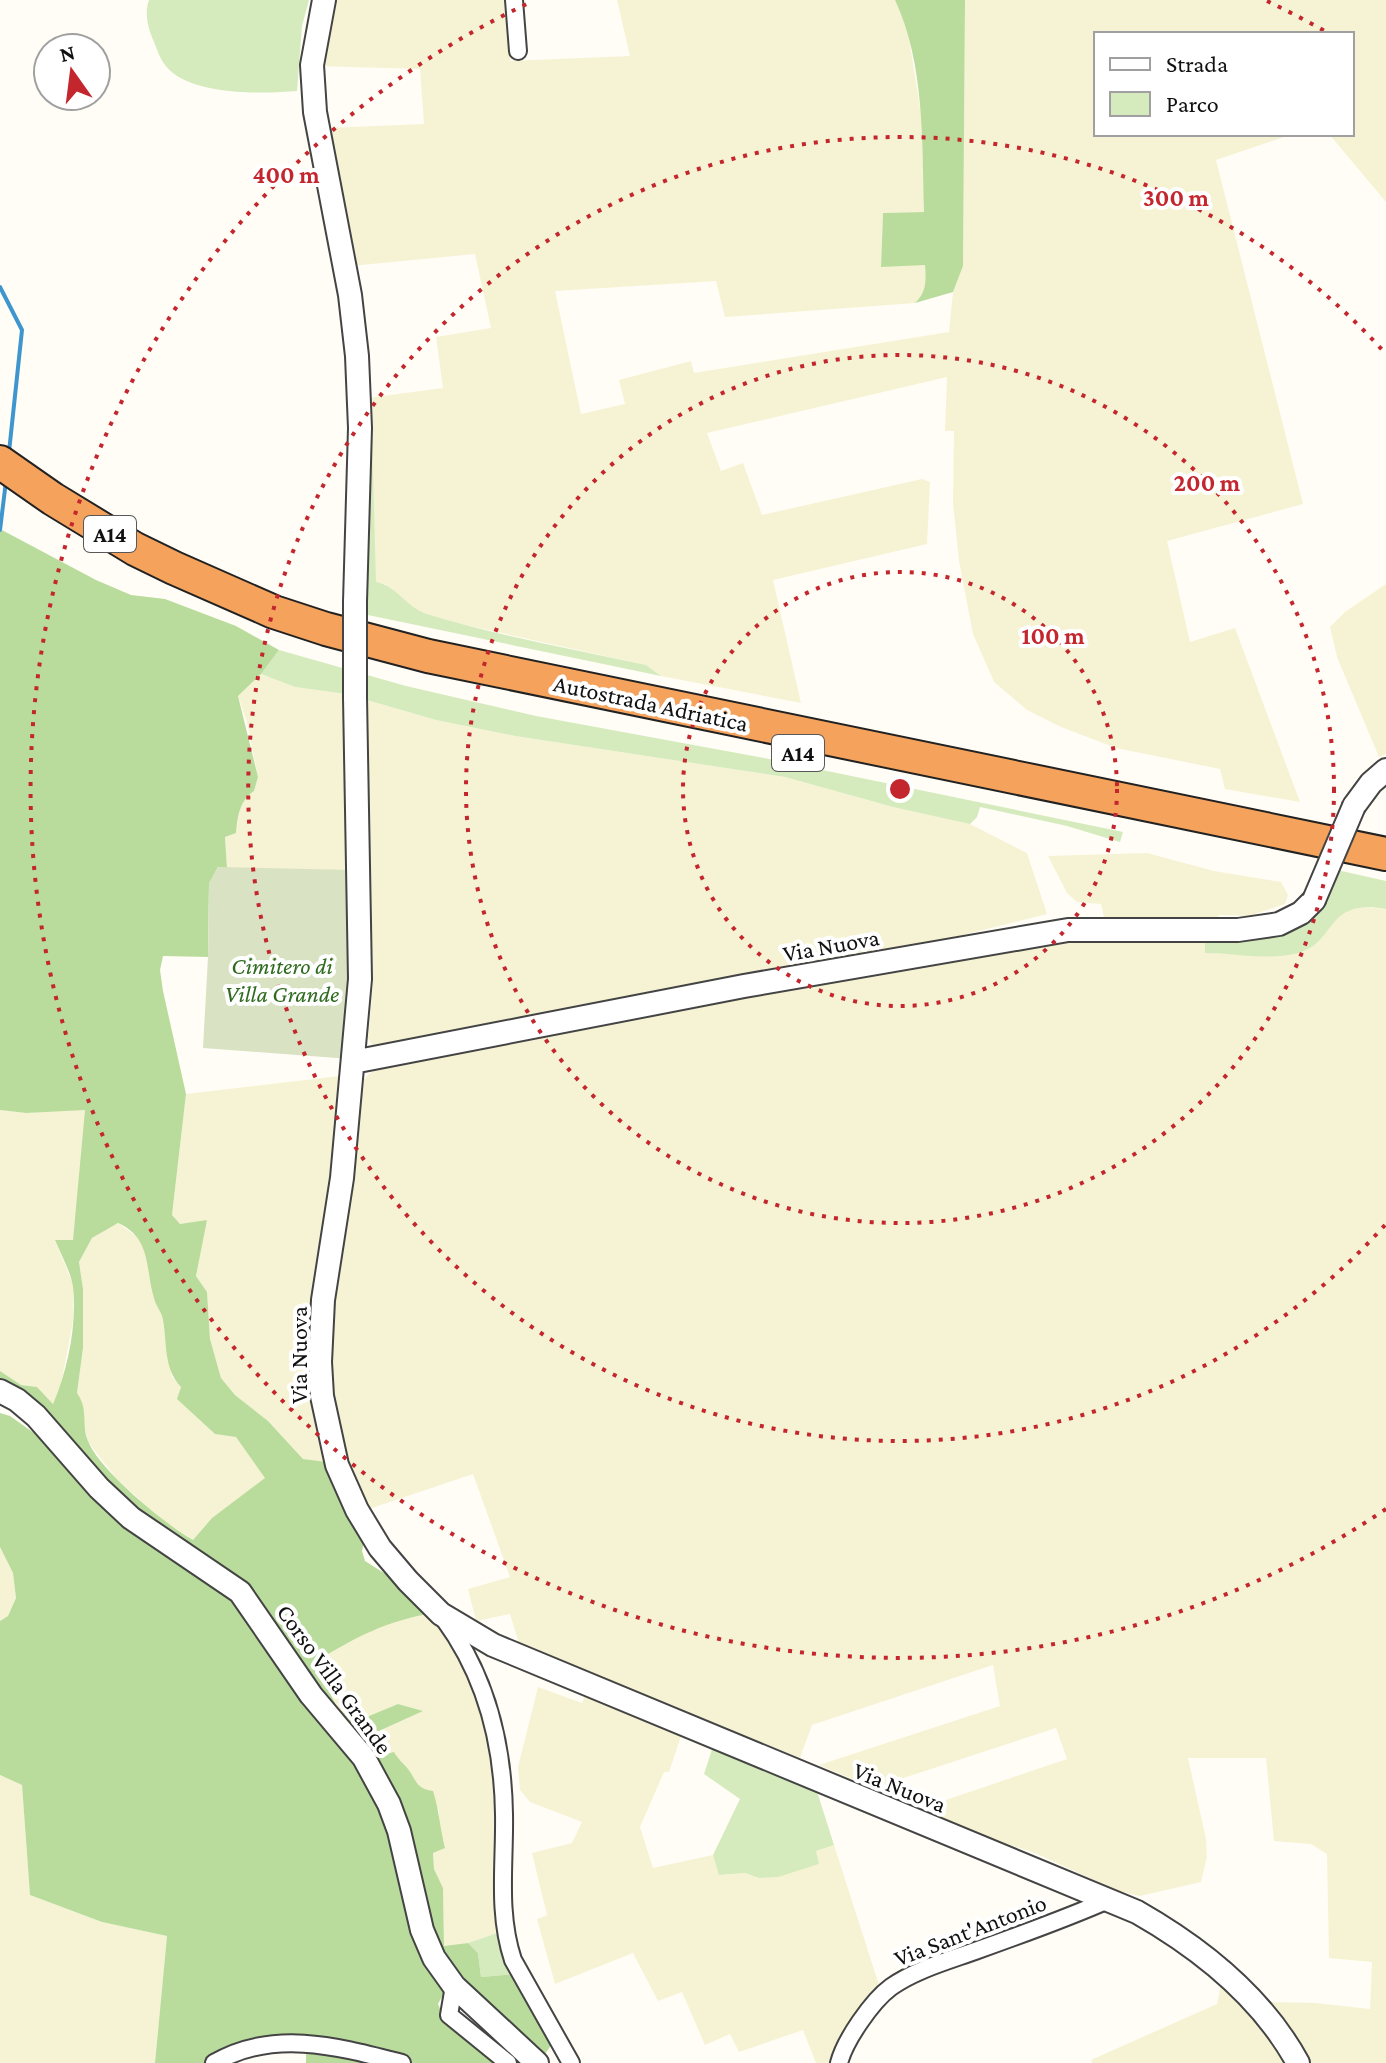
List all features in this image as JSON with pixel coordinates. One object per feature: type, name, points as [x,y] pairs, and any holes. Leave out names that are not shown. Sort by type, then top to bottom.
[{"type":"highway","name":"Autostrada Adriatica","points":[[0,462],[135,549],[223,601],[303,643],[429,677],[1386,874]]},
{"type":"highway","name":"Autostrada Adriatica","points":[[0,487],[41,517],[160,585],[428,656],[1386,854]]},
{"type":"street","name":"Via Nuova","points":[[324,0],[312,65],[315,112],[350,295],[357,356],[360,428],[355,602],[360,979],[342,1178],[323,1300],[320,1362],[326,1426],[357,1510],[380,1548],[441,1614],[462,1643],[479,1677],[497,1744],[504,1812],[502,1891],[507,1943],[513,1960],[571,2063]]},
{"type":"street","points":[[514,0],[518,51]]},
{"type":"street","name":"Via Nuova","points":[[353,1062],[744,986],[1068,930],[1238,930],[1279,924],[1301,913],[1314,900],[1354,806],[1371,783],[1386,770]]},
{"type":"street","name":"Corso Villa Grande","points":[[0,1391],[36,1416],[99,1488],[131,1518],[240,1592],[311,1695],[364,1758],[399,1831],[422,1930],[434,1958],[454,1986],[537,2063]]},
{"type":"street","name":"Via Nuova","points":[[441,1614],[493,1645],[1137,1912],[1173,1932],[1250,1996],[1298,2063]]},
{"type":"street","name":"Via Sant'Antonio","points":[[839,2063],[878,1997],[893,1986],[937,1965],[1073,1916],[1108,1900]]},
{"type":"street","points":[[454,1986],[449,2015],[508,2063]]},
{"type":"street","points":[[214,2063],[228,2055],[269,2043],[325,2044],[402,2063]]},
{"type":"shaded area","points":[[326,0],[510,0],[510,61],[630,56],[617,0],[895,0],[907,26],[922,120],[924,212],[883,213],[881,266],[925,264],[926,283],[922,296],[915,303],[725,317],[716,281],[555,291],[581,414],[625,404],[619,380],[691,361],[694,373],[949,332],[953,292],[963,265],[965,0],[1386,0],[1386,202],[1331,136],[1354,136],[1354,32],[1094,32],[1094,136],[1287,136],[1216,160],[1303,504],[1167,541],[1190,642],[1235,628],[1300,802],[1225,789],[1220,769],[1116,748],[1061,727],[1027,710],[994,682],[973,634],[959,561],[953,503],[954,431],[945,431],[947,377],[707,433],[721,471],[743,463],[762,515],[922,479],[930,482],[927,544],[773,580],[801,703],[661,676],[646,665],[461,624],[417,611],[385,584],[375,583],[372,436],[368,398],[443,388],[436,337],[491,328],[475,254],[351,266],[329,128],[424,124],[420,69],[315,66]]},
{"type":"shaded area","points":[[1386,584],[1386,754],[1379,757],[1337,657],[1330,627],[1345,612]]},
{"type":"shaded area","points":[[261,674],[295,687],[346,694],[436,720],[515,736],[785,777],[893,807],[968,823],[1027,853],[1047,914],[963,935],[966,955],[1066,937],[1109,939],[1101,904],[1077,902],[1067,893],[1048,856],[1147,853],[1214,871],[1281,882],[1288,895],[1285,904],[1249,916],[1219,915],[1205,953],[1248,954],[1323,935],[1335,919],[1347,910],[1363,907],[1386,909],[1386,2063],[1309,2063],[1268,2002],[1370,2009],[1372,1962],[1329,1958],[1327,1854],[1311,1844],[1274,1841],[1266,1758],[1188,1758],[1206,1839],[1207,1857],[1201,1882],[1140,1896],[1118,1891],[1035,1853],[970,1832],[931,1815],[931,1805],[1067,1759],[1056,1728],[873,1788],[819,1765],[1000,1706],[993,1665],[812,1725],[800,1758],[519,1644],[510,1614],[476,1621],[468,1589],[510,1577],[473,1474],[366,1510],[347,1469],[330,1400],[329,1332],[360,1084],[370,1073],[383,1067],[593,1023],[588,1003],[378,1048],[371,1044],[368,1038],[373,986],[371,872],[227,868],[225,837],[236,833],[240,808],[246,796],[254,791],[258,777],[247,722],[238,696]]},
{"type":"shaded area","points":[[340,1076],[312,1360],[313,1412],[327,1462],[303,1459],[268,1421],[235,1395],[221,1378],[210,1339],[207,1292],[196,1276],[206,1221],[180,1224],[172,1216],[186,1094]]},
{"type":"shaded area","points":[[85,1109],[73,1241],[55,1241],[73,1284],[73,1321],[61,1384],[53,1404],[37,1387],[21,1385],[0,1371],[0,1110],[26,1113]]},
{"type":"shaded area","points":[[118,1223],[139,1238],[149,1259],[154,1298],[162,1316],[172,1377],[181,1387],[178,1399],[215,1434],[236,1437],[266,1478],[212,1518],[193,1540],[161,1519],[116,1478],[88,1442],[77,1393],[83,1348],[83,1289],[79,1262],[92,1238]]},
{"type":"shaded area","points":[[0,1547],[13,1573],[16,1598],[8,1616],[0,1621]]},
{"type":"shaded area","points":[[427,1614],[454,1643],[485,1715],[496,1766],[500,1932],[444,1947],[443,1888],[434,1869],[433,1852],[445,1847],[439,1825],[439,1810],[415,1785],[394,1753],[372,1758],[359,1740],[422,1711],[398,1704],[369,1716],[351,1719],[337,1707],[319,1671],[323,1657],[371,1630]]},
{"type":"shaded area","points":[[538,1687],[582,1703],[587,1690],[684,1727],[669,1772],[664,1772],[640,1827],[653,1868],[713,1855],[720,1875],[745,1873],[759,1878],[819,1864],[815,1851],[834,1845],[880,1988],[835,2063],[816,2063],[803,2030],[739,2052],[730,2034],[705,2045],[682,1992],[658,2001],[633,1953],[555,1984],[537,1919],[547,1915],[532,1853],[572,1843],[582,1822],[530,1802],[520,1790],[518,1767]]},
{"type":"shaded area","points":[[0,1775],[22,1785],[30,1895],[102,1922],[167,1936],[155,2063],[0,2063]]},
{"type":"shaded area","points":[[1222,1981],[1287,2063],[1092,2063],[1091,2060],[1217,2004]]},
{"type":"green space","points":[[149,0],[309,0],[302,26],[297,91],[227,91],[191,83],[176,75],[163,63],[150,32],[147,16]]},
{"type":"green space","points":[[895,0],[965,0],[963,266],[953,292],[915,303],[924,290],[925,265],[881,267],[883,213],[924,212],[917,77],[905,25]]},
{"type":"green space","points":[[368,398],[376,582],[390,587],[413,607],[427,614],[508,636],[646,665],[661,676],[363,614]]},
{"type":"green space","points":[[0,529],[96,580],[131,595],[165,599],[236,626],[279,650],[261,674],[238,696],[258,777],[254,791],[240,809],[236,833],[225,837],[227,868],[218,867],[209,884],[208,957],[163,956],[160,970],[186,1094],[172,1215],[180,1224],[207,1220],[196,1276],[207,1292],[210,1339],[221,1378],[235,1395],[268,1421],[303,1459],[327,1462],[365,1537],[362,1551],[365,1561],[395,1580],[427,1614],[373,1631],[323,1657],[319,1671],[337,1707],[351,1719],[369,1716],[398,1704],[423,1711],[359,1740],[334,1714],[250,1595],[169,1539],[0,1384],[0,1371],[21,1385],[37,1387],[53,1404],[63,1376],[70,1347],[74,1302],[70,1275],[55,1240],[73,1240],[85,1110],[26,1113],[0,1110]],"holes":[[[118,1223],[137,1237],[145,1255],[155,1300],[162,1316],[168,1362],[181,1387],[177,1399],[215,1434],[236,1437],[265,1478],[212,1518],[193,1540],[151,1510],[105,1467],[88,1441],[83,1405],[77,1393],[83,1348],[83,1289],[79,1262],[92,1238]]]},
{"type":"green space","points":[[279,650],[406,686],[536,716],[764,758],[1123,832],[1120,842],[1067,826],[980,807],[977,817],[970,824],[893,807],[785,777],[515,736],[436,720],[346,694],[295,687],[261,674]]},
{"type":"green space","name":"Cimitero di Villa Grande","points":[[218,867],[353,870],[350,1059],[203,1048],[209,884]]},
{"type":"green space","points":[[1337,870],[1386,881],[1386,909],[1366,907],[1341,915],[1311,948],[1298,953],[1263,957],[1205,953],[1205,937],[1262,936],[1292,930],[1311,912]]},
{"type":"green space","points":[[0,1413],[10,1416],[34,1433],[86,1486],[223,1587],[355,1762],[394,1752],[420,1786],[433,1791],[445,1848],[433,1853],[434,1869],[443,1888],[444,1946],[468,1943],[478,1953],[481,1977],[516,1974],[554,2041],[545,2054],[493,2011],[455,1972],[438,2004],[446,2022],[500,2063],[306,2063],[306,2048],[279,2048],[225,2063],[155,2063],[167,1936],[102,1922],[30,1895],[22,1785],[0,1775],[0,1621],[8,1616],[16,1598],[13,1573],[0,1547]]},
{"type":"green space","points":[[715,1740],[814,1782],[834,1845],[816,1851],[819,1864],[778,1877],[759,1878],[745,1873],[719,1875],[713,1855],[740,1799],[704,1774]]},
{"type":"green space","points":[[500,1932],[516,1974],[481,1977],[478,1953],[468,1943]]},
{"type":"waterway","points":[[0,287],[22,330],[9,452]]},
{"type":"waterway","points":[[0,530],[6,481]]}]
